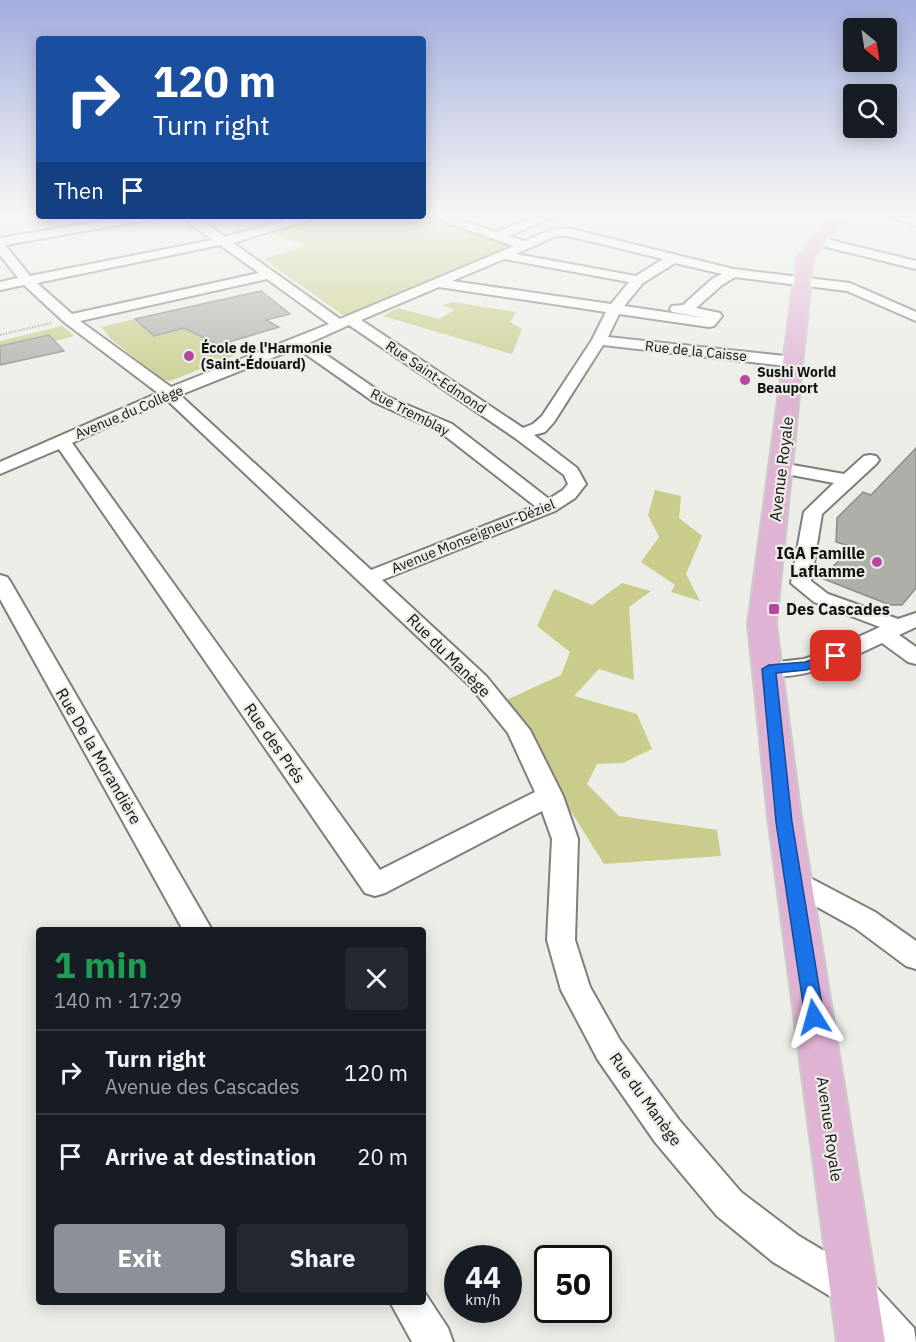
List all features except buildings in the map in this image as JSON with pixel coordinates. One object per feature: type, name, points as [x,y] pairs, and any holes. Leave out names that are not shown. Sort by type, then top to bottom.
[{"type":"main road","name":"Avenue Royale","points":[[802,278],[762,624],[769,669],[784,822],[795,881],[861,1342]]},
{"type":"street","name":"Rue du Manège","points":[[24,278],[69,319],[184,405],[371,578],[478,681],[518,730],[550,796],[565,839],[561,940],[576,990],[609,1050],[666,1131],[729,1204],[786,1250],[853,1289],[900,1342]]},
{"type":"street","points":[[0,286],[43,278]]},
{"type":"street","points":[[69,319],[253,278]]},
{"type":"street","name":"Rue Saint-Edmond","points":[[275,278],[521,434]]},
{"type":"street","name":"Avenue du Collège","points":[[0,468],[168,394],[450,278]]},
{"type":"street","points":[[625,278],[638,280]]},
{"type":"street","points":[[521,434],[539,428],[548,419],[599,340],[619,304],[642,278]]},
{"type":"street","points":[[686,310],[717,282],[725,278]]},
{"type":"street","points":[[747,278],[766,284],[802,281],[850,287],[916,317]]},
{"type":"street","points":[[438,283],[686,310],[716,316],[709,323],[619,304]]},
{"type":"street","name":"Rue de la Caisse","points":[[599,340],[794,362]]},
{"type":"street","name":"Rue Tremblay","points":[[298,342],[380,399],[446,428],[548,507]]},
{"type":"street","name":"Avenue Monseigneur-Déziel","points":[[371,578],[548,507],[570,494],[577,484],[571,472],[521,434]]},
{"type":"street","name":"Rue des Prés","points":[[62,441],[375,885],[550,796]]},
{"type":"street","points":[[801,583],[813,512],[870,460]]},
{"type":"street","points":[[781,468],[848,480]]},
{"type":"street","points":[[768,577],[801,583],[821,598],[900,627],[916,657]]},
{"type":"street","name":"Rue De la Morandière","points":[[0,581],[196,927]]},
{"type":"street","points":[[769,669],[806,666],[900,627]]},
{"type":"street","points":[[795,881],[865,920],[916,957]]},
{"type":"street","points":[[411,1305],[434,1342]]},
{"type":"path","points":[[0,334],[69,319]]},
{"type":"green space","points":[[290,278],[434,278],[344,316]]},
{"type":"green space","points":[[453,302],[516,312],[510,322],[522,329],[512,354],[383,316],[398,308],[439,319],[455,310],[442,305]]},
{"type":"green space","points":[[135,319],[154,336],[208,323],[198,335],[236,355],[170,381],[161,379],[111,339],[101,327]]},
{"type":"green space","points":[[62,326],[74,336],[55,341],[49,335],[0,346],[0,341]]},
{"type":"green space","points":[[655,490],[681,496],[679,518],[702,536],[686,574],[700,601],[671,592],[675,585],[641,562],[659,537],[648,515]]},
{"type":"green space","points":[[622,583],[651,591],[629,607],[634,680],[599,669],[574,696],[637,714],[652,749],[623,763],[597,764],[587,784],[619,816],[717,830],[721,856],[604,864],[502,702],[561,675],[570,652],[537,626],[554,589],[592,605]]},
{"type":"place","name":"École de l'Harmonie (Saint-Édouard)","points":[[189,356]]},
{"type":"place","name":"Sushi World Beauport","points":[[745,380]]},
{"type":"place","name":"IGA Famille Laflamme","points":[[877,562]]},
{"type":"place","name":"Des Cascades","points":[[774,609]]},
{"type":"route","points":[[814,1017],[795,881],[784,822],[769,669],[806,666],[836,656]]}]
